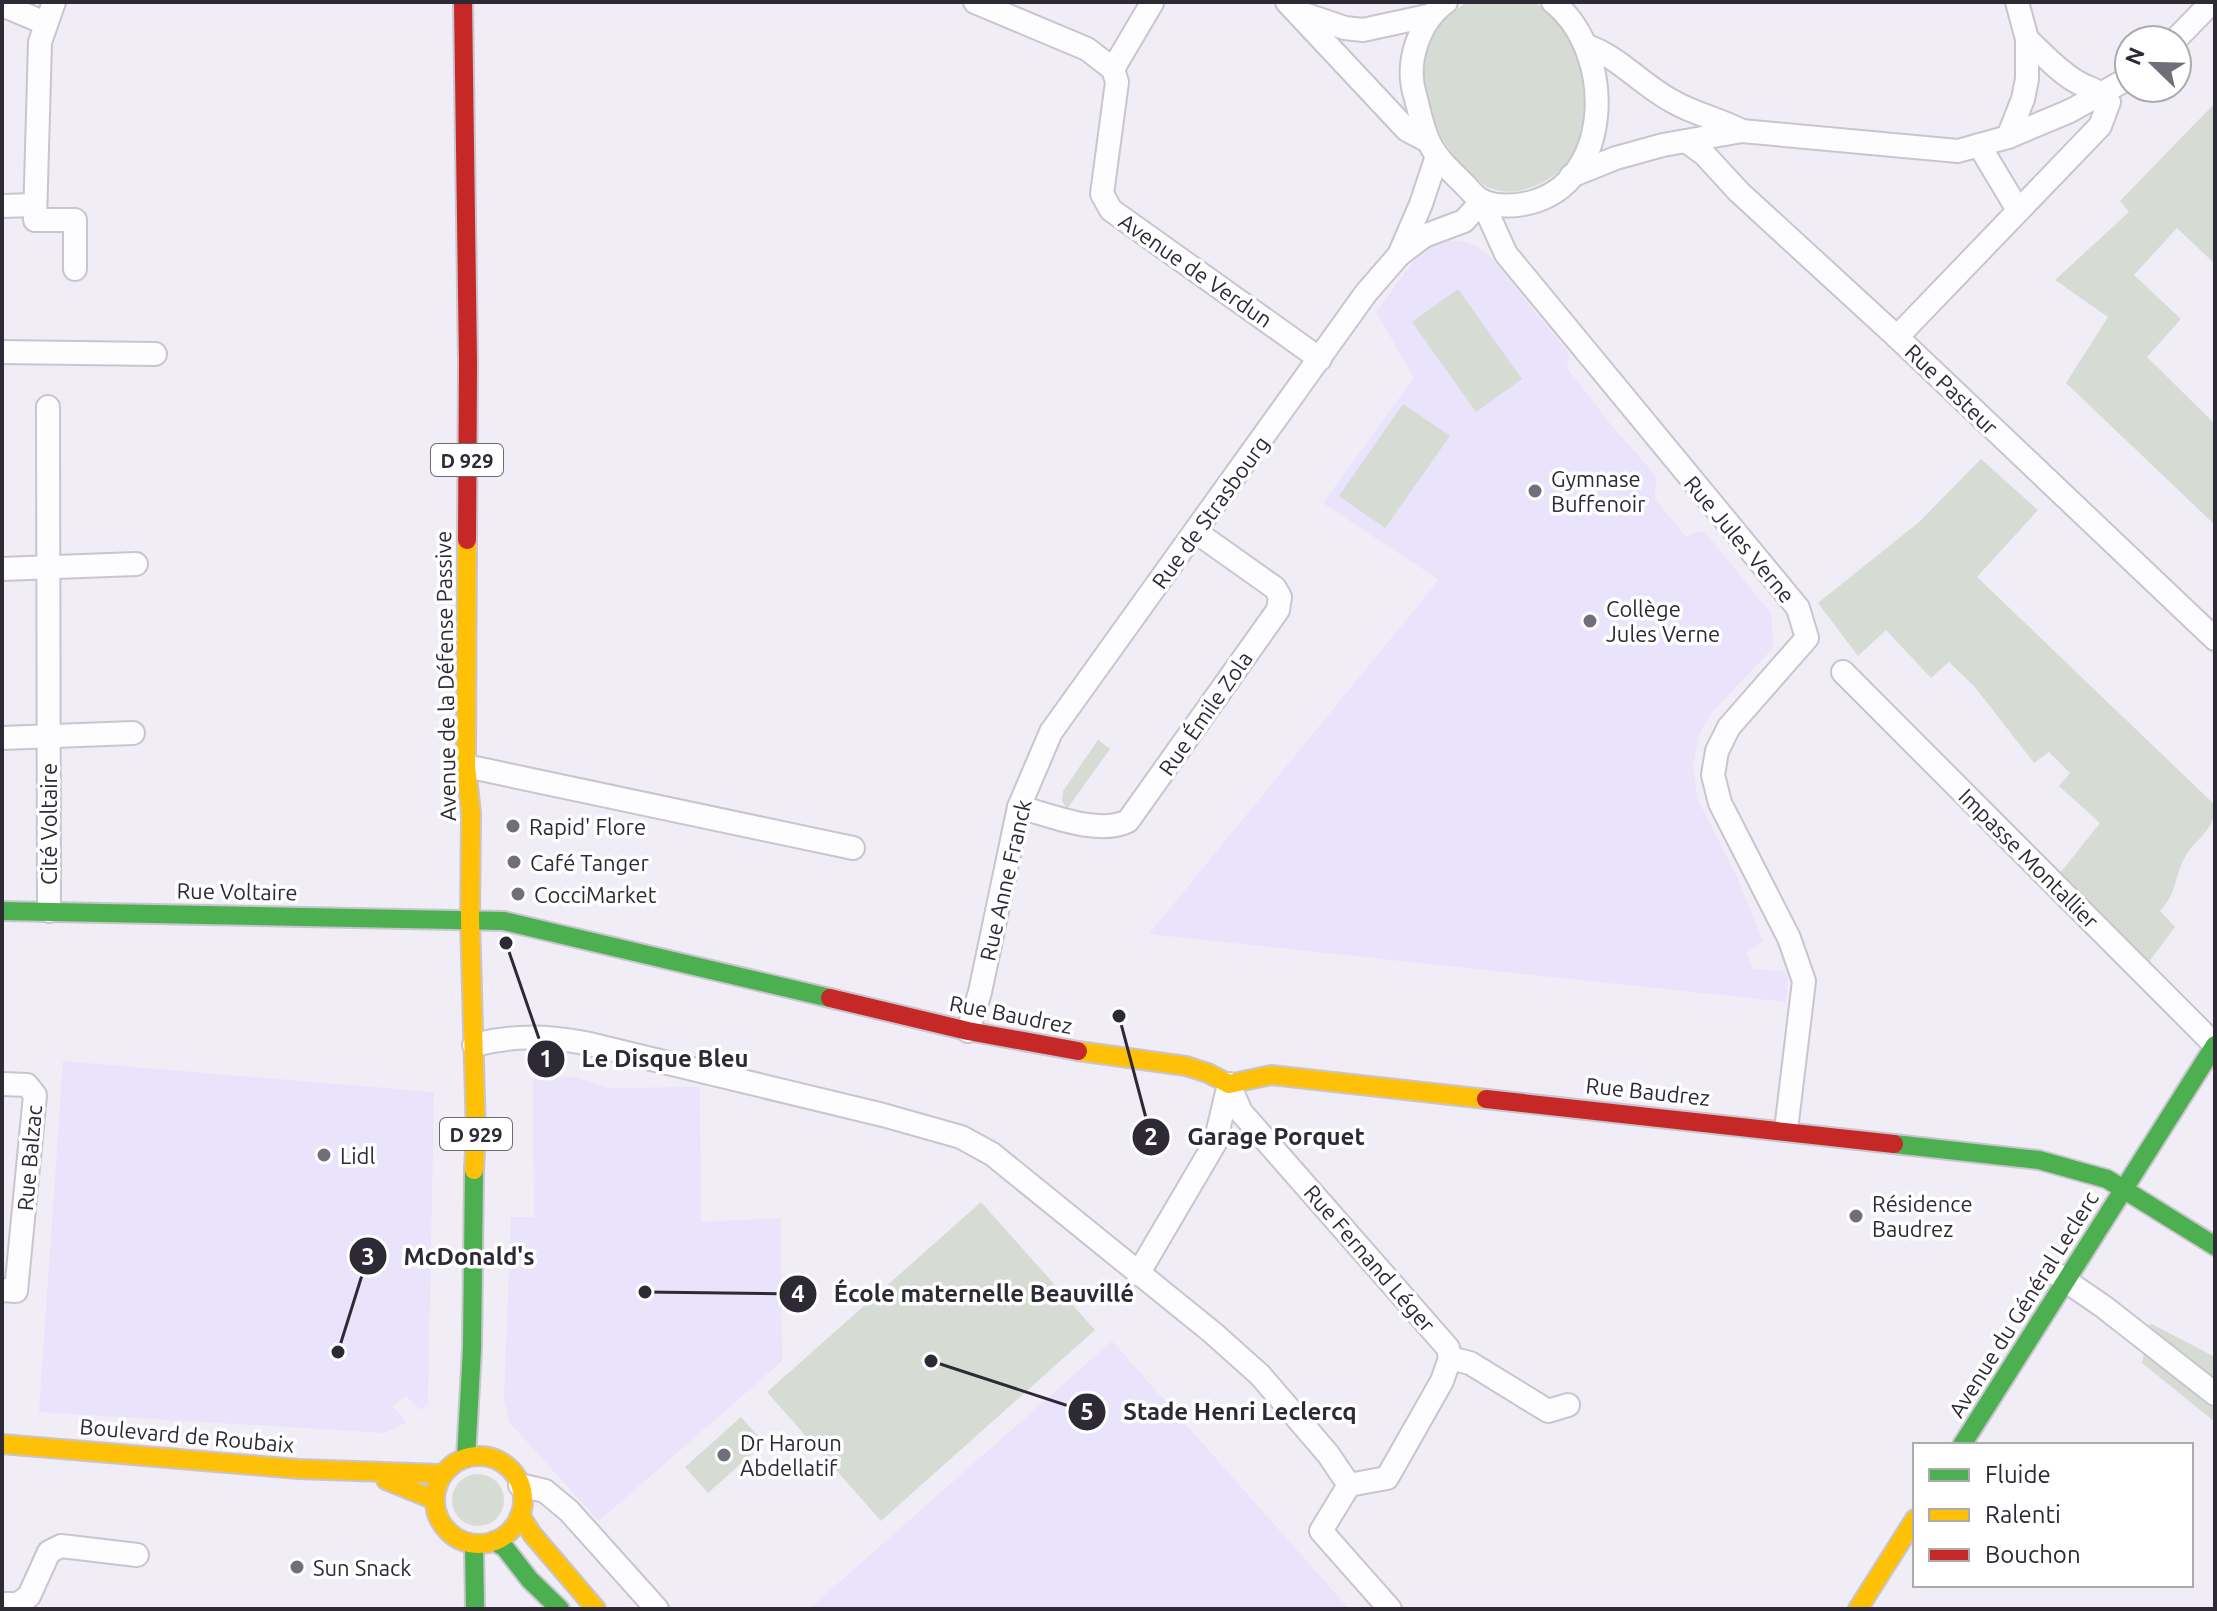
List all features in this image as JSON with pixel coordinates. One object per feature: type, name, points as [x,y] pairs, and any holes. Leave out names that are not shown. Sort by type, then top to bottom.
[{"type":"main road","name":"Avenue de la Défense Passive","points":[[463,2],[468,363],[466,766],[471,828],[470,919],[476,1135],[472,1195],[472,1349],[466,1458]]},
{"type":"main road","name":"Rue Voltaire","points":[[2,911],[470,919]]},
{"type":"main road","name":"Rue Baudrez","points":[[470,919],[515,923],[968,1031],[1046,1047],[1186,1066],[1229,1084],[1271,1075],[1786,1130],[2039,1160],[2107,1179],[2124,1189]]},
{"type":"main road","name":"Avenue du Général Leclerc","points":[[1963,1443],[2060,1277],[2124,1189],[2215,1045]]},
{"type":"main road","points":[[2124,1189],[2156,1212],[2215,1246]]},
{"type":"main road","name":"Avenue de la Défense Passive","points":[[472,1349],[486,1415]]},
{"type":"main road","points":[[492,1435],[499,1460]]},
{"type":"main road","name":"Boulevard de Roubaix","points":[[2,1444],[368,1472],[443,1474]]},
{"type":"main road","points":[[477,1456],[499,1460],[515,1473],[520,1485],[523,1506],[514,1526],[494,1541],[474,1544],[453,1535],[439,1518],[435,1500],[443,1474],[454,1463],[466,1458],[477,1456]]},
{"type":"main road","name":"Boulevard de Roubaix","points":[[368,1472],[435,1500]]},
{"type":"main road","points":[[520,1515],[532,1534],[596,1609]]},
{"type":"main road","points":[[1858,1609],[1913,1522]]},
{"type":"main road","points":[[494,1541],[505,1548],[556,1607]]},
{"type":"main road","points":[[474,1544],[475,1609]]},
{"type":"street","points":[[975,2],[1087,49],[1113,69],[1152,3]]},
{"type":"street","points":[[1293,7],[1407,130],[1432,148],[1482,201],[1507,206],[1529,204],[1557,191],[1571,176],[1591,142],[1597,112],[1597,82],[1587,46],[1569,10],[1553,2]]},
{"type":"street","points":[[2008,137],[2023,99],[2027,79],[2027,39],[2017,2]]},
{"type":"street","points":[[2191,24],[2212,2]]},
{"type":"street","points":[[2,5],[49,12],[40,42],[35,220],[75,220],[75,269]]},
{"type":"street","points":[[1293,7],[1345,28],[1363,30],[1439,8]]},
{"type":"street","points":[[1399,255],[1421,204],[1432,148],[1412,85],[1412,65],[1416,44],[1439,8]]},
{"type":"street","points":[[1897,337],[2100,126],[2109,102],[2103,94],[2078,82],[2027,39]]},
{"type":"street","points":[[1587,46],[1611,56],[1672,102],[1742,131]]},
{"type":"street","name":"Avenue de Verdun","points":[[1113,69],[1117,82],[1116,94],[1102,194],[1111,210],[1320,359]]},
{"type":"street","points":[[1571,176],[1616,158],[1742,131],[1958,151],[2008,137],[2113,88]]},
{"type":"street","name":"Rue Pasteur","points":[[1686,141],[1704,154],[1739,192],[1897,337],[2215,639]]},
{"type":"street","points":[[1979,145],[2018,210]]},
{"type":"street","points":[[1399,255],[1424,236],[1464,221],[1482,201]]},
{"type":"street","name":"Rue Jules Verne","points":[[1482,201],[1506,254],[1798,608],[1807,638],[1729,727],[1717,751],[1713,775],[1720,803],[1796,954],[1804,981],[1786,1130]]},
{"type":"street","points":[[2,206],[35,205]]},
{"type":"street","name":"Rue de Strasbourg","points":[[1031,775],[1051,732],[1366,293],[1399,255]]},
{"type":"street","points":[[2,352],[155,354]]},
{"type":"street","name":"Cité Voltaire","points":[[48,407],[49,911]]},
{"type":"street","name":"Rue Émile Zola","points":[[1019,807],[1102,828],[1117,827],[1128,821],[1278,610],[1280,597],[1275,588],[1196,532]]},
{"type":"street","points":[[2,569],[136,564]]},
{"type":"street","name":"Impasse Montallier","points":[[1843,672],[2215,1045]]},
{"type":"street","name":"Cité Voltaire","points":[[2,738],[133,733]]},
{"type":"street","points":[[466,766],[853,848]]},
{"type":"street","name":"Rue Anne Franck","points":[[968,1031],[980,992],[1019,807],[1031,775]]},
{"type":"street","points":[[474,1045],[498,1038],[550,1037],[585,1043],[883,1115],[961,1137],[992,1154],[1213,1333],[1260,1375],[1328,1454],[1349,1485]]},
{"type":"street","name":"Rue Balzac","points":[[2,1084],[27,1085],[35,1095],[16,1291],[2,1290]]},
{"type":"street","points":[[1138,1274],[1215,1143],[1229,1084]]},
{"type":"street","name":"Rue Fernand Léger","points":[[1229,1084],[1241,1112],[1448,1348],[1450,1358]]},
{"type":"street","points":[[2060,1277],[2104,1307],[2215,1394]]},
{"type":"street","points":[[1390,1609],[1321,1531],[1349,1485],[1387,1478],[1442,1381],[1450,1358],[1470,1363],[1548,1411],[1568,1405]]},
{"type":"street","points":[[520,1485],[545,1491],[569,1511],[657,1609]]},
{"type":"street","points":[[2,1604],[18,1604],[29,1596],[49,1552],[61,1546],[137,1555]]},
{"type":"shaded area","points":[[1467,2],[1534,2],[1565,32],[1579,58],[1586,101],[1579,142],[1566,164],[1532,187],[1501,191],[1475,178],[1442,138],[1427,105],[1422,70],[1427,45],[1441,24]]},
{"type":"shaded area","points":[[2215,103],[2215,264],[2177,228],[2134,275],[2181,319],[2147,357],[2215,424],[2215,525],[2066,383],[2108,317],[2055,280],[2129,212],[2120,201]]},
{"type":"shaded area","name":"Collège Jules Verne","points":[[1447,240],[1476,246],[1489,255],[1569,354],[1567,368],[1657,477],[1654,498],[1686,537],[1699,531],[1705,532],[1772,615],[1773,648],[1710,714],[1699,736],[1693,766],[1697,798],[1738,879],[1763,941],[1746,953],[1753,969],[1783,971],[1788,977],[1786,1002],[1149,934],[1439,580],[1323,503],[1414,378],[1376,312],[1418,255],[1432,245]]},
{"type":"shaded area","points":[[1458,289],[1522,379],[1476,412],[1412,322]]},
{"type":"shaded area","points":[[1403,404],[1450,436],[1385,528],[1339,496]]},
{"type":"shaded area","points":[[1981,459],[2038,510],[1977,577],[2215,805],[2212,822],[2188,852],[2173,892],[2160,911],[2175,927],[2148,963],[2060,873],[2100,823],[2059,786],[2070,773],[2049,752],[2034,763],[1974,686],[1949,662],[1931,678],[1886,630],[1858,656],[1818,603],[1918,523]]},
{"type":"shaded area","points":[[1098,740],[1110,749],[1067,809],[1062,801],[1063,791]]},
{"type":"shaded area","points":[[63,1061],[434,1092],[428,1404],[421,1410],[406,1396],[392,1406],[406,1422],[385,1433],[39,1412]]},
{"type":"shaded area","points":[[574,1077],[608,1088],[700,1087],[701,1222],[781,1218],[782,1361],[599,1521],[510,1423],[504,1400],[511,1217],[534,1217],[533,1078]]},
{"type":"shaded area","points":[[981,1202],[1095,1330],[881,1521],[767,1392]]},
{"type":"shaded area","points":[[2150,1323],[2215,1357],[2215,1422],[2142,1363]]},
{"type":"shaded area","points":[[1112,1341],[1349,1609],[809,1609]]},
{"type":"shaded area","name":"Dr Haroun Abdellatif","points":[[741,1417],[764,1443],[708,1493],[685,1467]]},
{"type":"shaded area","points":[[478,1474],[496,1482],[504,1500],[496,1518],[478,1526],[460,1518],[452,1500],[460,1482]]},
{"type":"traffic: fast","points":[[2,911],[504,921],[830,998]]},
{"type":"traffic: fast","points":[[1963,1443],[2215,1045]]},
{"type":"traffic: fast","points":[[1894,1144],[2039,1160],[2107,1179],[2215,1246]]},
{"type":"traffic: fast","points":[[466,1458],[472,1349],[474,1170]]},
{"type":"traffic: fast","points":[[494,1541],[505,1548],[530,1580],[560,1609]]},
{"type":"traffic: fast","points":[[474,1544],[475,1609]]},
{"type":"traffic: slow","points":[[467,540],[466,766],[471,814],[474,1170]]},
{"type":"traffic: slow","points":[[1078,1051],[1186,1066],[1229,1084],[1271,1075],[1486,1099]]},
{"type":"traffic: slow","points":[[2,1444],[298,1469],[443,1474]]},
{"type":"traffic: slow","points":[[479,1456],[496,1460],[510,1469],[519,1483],[523,1500],[519,1517],[510,1531],[496,1540],[479,1544],[462,1540],[448,1531],[439,1517],[435,1500],[439,1483],[448,1469],[462,1460],[479,1456]]},
{"type":"traffic: slow","points":[[386,1480],[435,1500]]},
{"type":"traffic: slow","points":[[520,1515],[532,1534],[596,1609]]},
{"type":"traffic: slow","points":[[1858,1609],[1913,1522]]},
{"type":"traffic: jam","points":[[463,2],[467,540]]},
{"type":"traffic: jam","points":[[830,998],[968,1031],[1078,1051]]},
{"type":"traffic: jam","points":[[1486,1099],[1894,1144]]},
{"type":"place","name":"Gymnase Buffenoir","points":[[1535,491]]},
{"type":"place","name":"Collège Jules Verne","points":[[1590,621]]},
{"type":"place","name":"Rapid' Flore","points":[[513,826]]},
{"type":"place","name":"Café Tanger","points":[[514,862]]},
{"type":"place","name":"CocciMarket","points":[[518,894]]},
{"type":"place","name":"Le Disque Bleu","points":[[506,943]]},
{"type":"place","name":"Garage Porquet","points":[[1119,1016]]},
{"type":"place","name":"Lidl","points":[[324,1155]]},
{"type":"place","name":"Résidence Baudrez","points":[[1856,1216]]},
{"type":"place","name":"École maternelle Beauvillé","points":[[645,1292]]},
{"type":"place","name":"McDonald's","points":[[338,1352]]},
{"type":"place","name":"Stade Henri Leclercq","points":[[931,1361]]},
{"type":"place","name":"Dr Haroun Abdellatif","points":[[724,1455]]},
{"type":"place","name":"Sun Snack","points":[[297,1567]]}]
